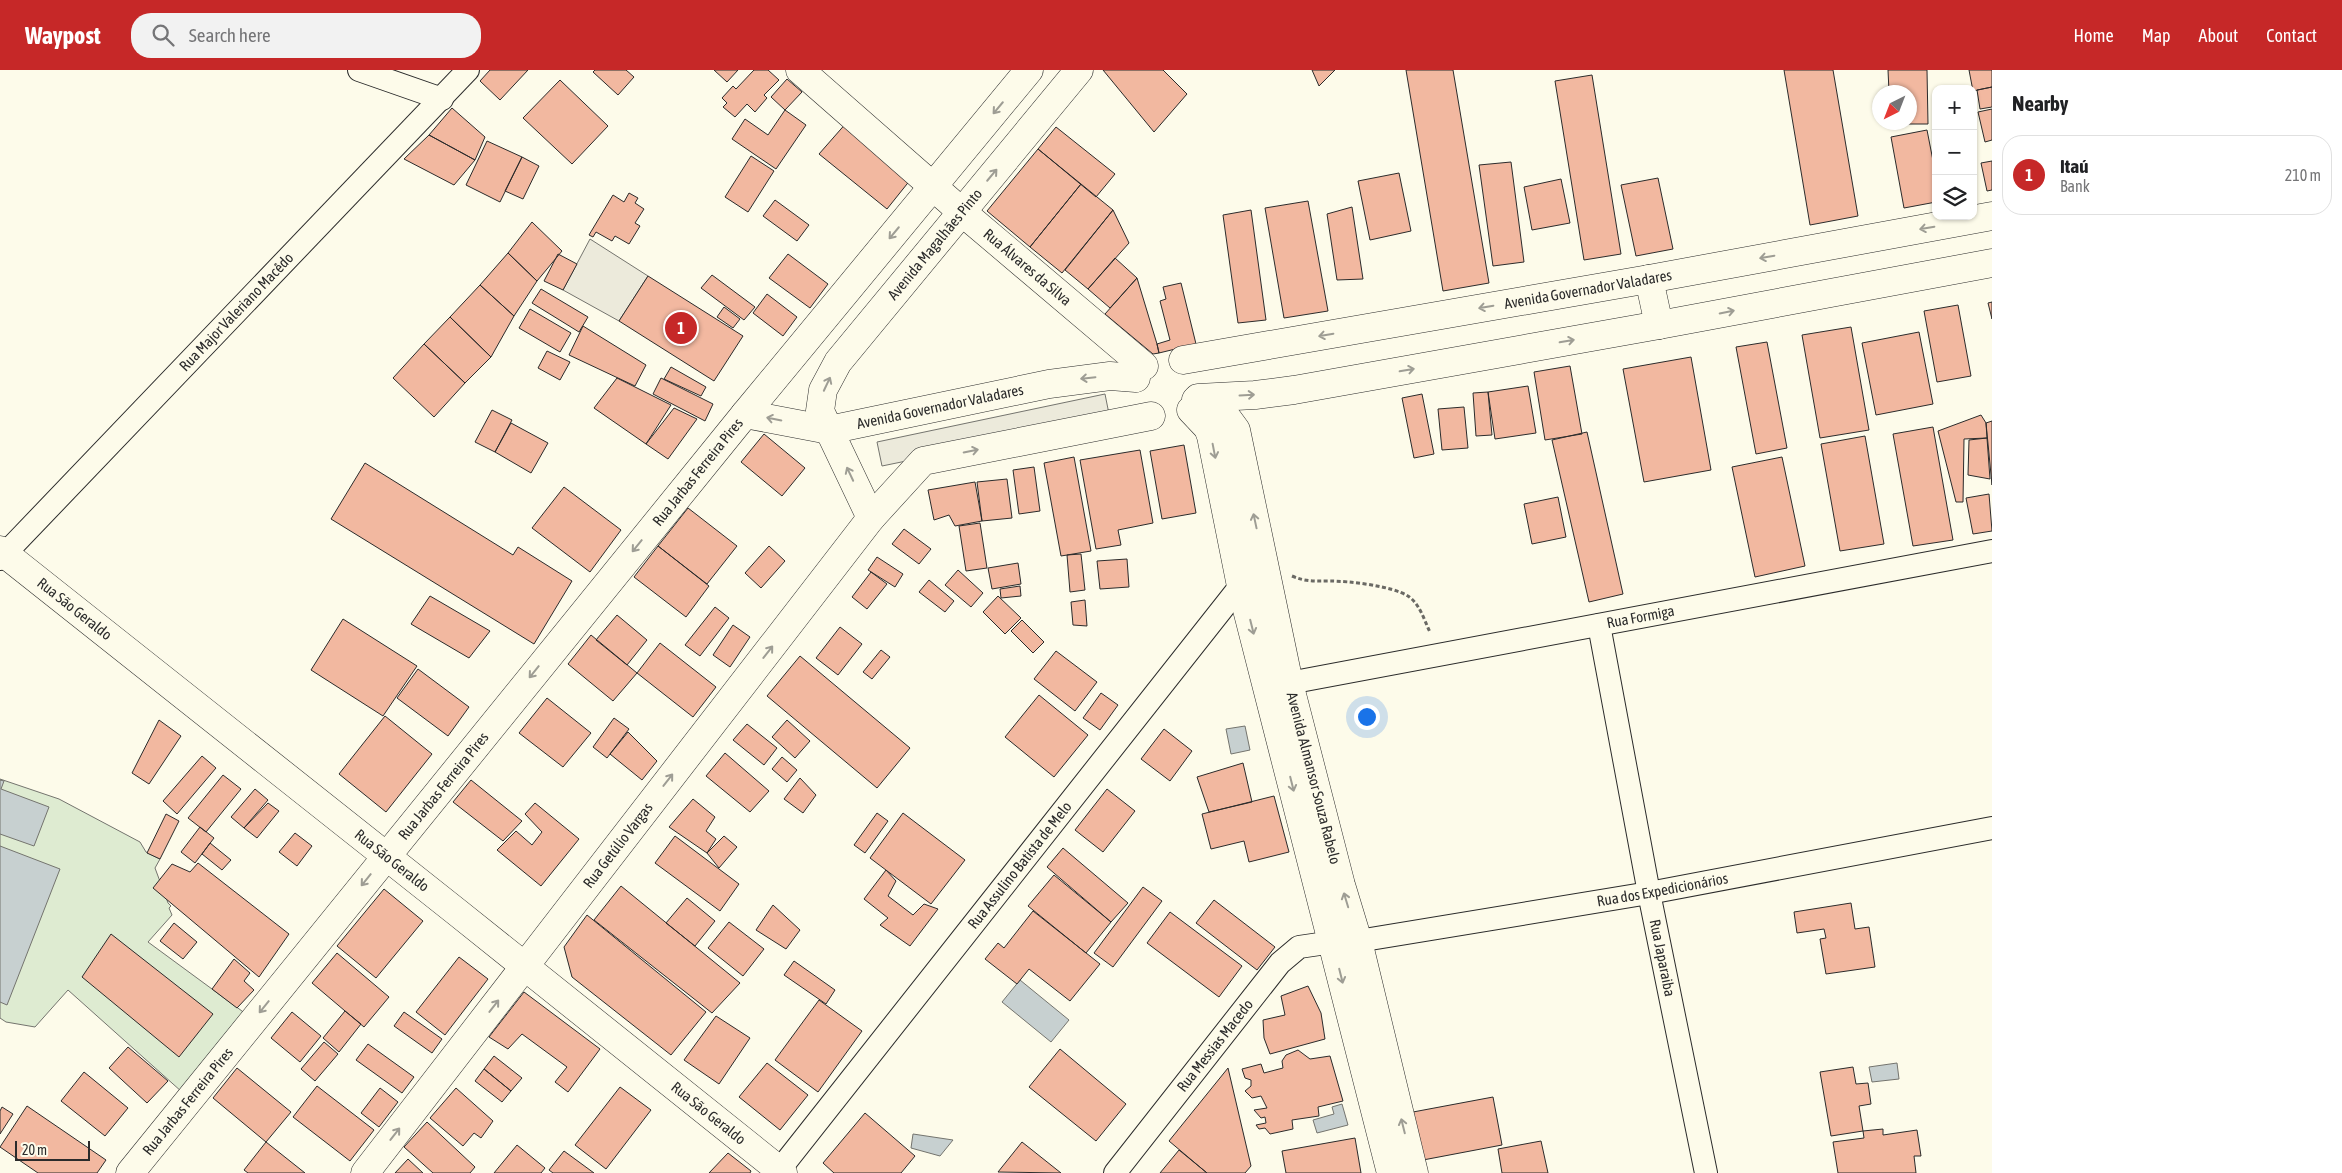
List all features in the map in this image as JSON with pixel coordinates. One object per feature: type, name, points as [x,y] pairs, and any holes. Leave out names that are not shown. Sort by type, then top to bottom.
[{"type":"street","points":[[359,70],[442,99]]},
{"type":"street","name":"Rua Major Valeriano Macêdo","points":[[2,554],[468,70]]},
{"type":"street","name":"Rua Álvares da Silva","points":[[800,70],[1140,372]]},
{"type":"street","points":[[750,407],[1029,70]]},
{"type":"street","name":"Avenida Magalhães Pinto","points":[[829,430],[820,411],[823,390],[838,362],[1079,70]]},
{"type":"street","name":"Avenida Governador Valadares","points":[[1183,360],[1649,279],[1992,216]]},
{"type":"street","points":[[1195,403],[1294,390],[1992,263]]},
{"type":"street","points":[[1649,279],[1659,325]]},
{"type":"street","points":[[1170,355],[1183,360],[1194,370],[1199,383],[1195,403],[1179,418],[1164,420],[1151,416],[1140,406],[1135,392],[1140,372],[1155,358],[1170,355]]},
{"type":"street","name":"Avenida Governador Valadares","points":[[750,407],[829,430],[1049,384],[1140,372]]},
{"type":"street","name":"Avenida Almansor Souza Rabelo","points":[[1195,403],[1225,415],[1236,430],[1263,558],[1278,685]]},
{"type":"street","name":"Avenida Almansor Souza Rabelo","points":[[1195,403],[1211,436],[1241,586],[1278,685],[1341,885],[1345,941],[1391,1173]]},
{"type":"street","name":"Rua Jarbas Ferreira Pires","points":[[130,1173],[750,407]]},
{"type":"street","name":"Rua Getúlio Vargas","points":[[365,1173],[871,518],[923,461],[1151,416]]},
{"type":"street","points":[[829,430],[871,518]]},
{"type":"street","name":"Rua Formiga","points":[[1278,685],[1992,551]]},
{"type":"street","name":"Rua São Geraldo","points":[[2,554],[386,855],[780,1172]]},
{"type":"street","name":"Rua Assulino Batista de Melo","points":[[780,1172],[1263,558]]},
{"type":"street","name":"Rua Japaraiba","points":[[1599,625],[1649,893],[1706,1173]]},
{"type":"street","name":"Rua dos Expedicionários","points":[[1345,941],[1649,893],[1992,828]]},
{"type":"street","name":"Avenida Almansor Souza Rabelo","points":[[1345,941],[1414,1173]]},
{"type":"street","name":"Rua Messias Macedo","points":[[1115,1173],[1280,963],[1299,946],[1345,941]]},
{"type":"path","points":[[1263,558],[1285,572],[1308,582],[1352,582],[1387,588],[1409,597],[1424,616],[1442,654]]},
{"type":"green space","points":[[0,779],[59,799],[140,842],[146,852],[160,859],[155,868],[168,903],[171,906],[169,908],[172,915],[148,942],[246,1014],[182,1092],[68,990],[35,1027],[6,1022],[0,1018]]},
{"type":"shaded area","points":[[590,239],[648,276],[619,321],[563,290]]},
{"type":"shaded area","points":[[1105,394],[1110,419],[882,466],[877,442]]},
{"type":"shaded area","points":[[1245,726],[1250,750],[1231,754],[1226,729]]},
{"type":"shaded area","points":[[0,780],[4,781],[1,789],[49,807],[34,846],[0,834]]},
{"type":"shaded area","points":[[0,846],[60,869],[7,1005],[0,1002]]},
{"type":"shaded area","points":[[1020,980],[1069,1020],[1051,1042],[1002,1002]]},
{"type":"shaded area","points":[[1897,1063],[1899,1079],[1872,1082],[1869,1067]]},
{"type":"shaded area","points":[[1342,1104],[1348,1125],[1317,1133],[1313,1120],[1334,1114],[1332,1107]]},
{"type":"shaded area","points":[[913,1134],[953,1140],[940,1156],[911,1148]]},
{"type":"building","points":[[490,70],[528,70],[500,100],[480,81]]},
{"type":"building","points":[[595,70],[626,70],[634,77],[618,95],[593,72]]},
{"type":"building","points":[[714,70],[738,70],[727,82]]},
{"type":"building","points":[[754,70],[768,70],[779,80],[764,95],[767,98],[755,112],[747,104],[735,117],[723,107],[727,103],[722,98],[733,86],[736,89]]},
{"type":"building","points":[[1103,70],[1163,70],[1187,94],[1154,132]]},
{"type":"building","points":[[1312,70],[1335,70],[1319,86]]},
{"type":"building","points":[[1406,70],[1453,70],[1489,283],[1443,291]]},
{"type":"building","points":[[1784,70],[1833,70],[1858,216],[1810,225]]},
{"type":"building","points":[[1888,70],[1927,70],[1928,124],[1917,124],[1917,85],[1889,85]]},
{"type":"building","points":[[1969,70],[1992,70],[1992,87],[1977,90],[1977,85],[1972,85]]},
{"type":"building","points":[[1592,75],[1621,254],[1584,260],[1555,81]]},
{"type":"building","points":[[787,79],[802,92],[785,110],[771,97]]},
{"type":"building","points":[[560,80],[608,126],[572,164],[523,118]]},
{"type":"building","points":[[1992,87],[1992,107],[1980,109],[1977,90]]},
{"type":"building","points":[[452,108],[485,137],[475,160],[429,135]]},
{"type":"building","points":[[1992,109],[1992,140],[1985,142],[1978,112]]},
{"type":"building","points":[[785,110],[806,125],[776,169],[732,139],[745,119],[768,135]]},
{"type":"building","points":[[848,121],[911,179],[887,209],[819,154]]},
{"type":"building","points":[[1056,127],[1115,174],[1096,197],[1038,149]]},
{"type":"building","points":[[1927,130],[1932,156],[1932,203],[1904,208],[1891,137]]},
{"type":"building","points":[[429,135],[475,160],[454,185],[404,159]]},
{"type":"building","points":[[487,141],[522,157],[500,202],[466,185]]},
{"type":"building","points":[[1038,149],[1081,184],[1030,247],[987,211]]},
{"type":"building","points":[[751,156],[774,171],[748,212],[725,197]]},
{"type":"building","points":[[522,157],[539,166],[523,199],[505,191]]},
{"type":"building","points":[[1992,161],[1992,190],[1987,191],[1981,163]]},
{"type":"building","points":[[1511,162],[1524,262],[1493,266],[1479,165]]},
{"type":"building","points":[[1399,173],[1411,231],[1370,240],[1358,181]]},
{"type":"building","points":[[1658,178],[1673,249],[1636,256],[1621,185]]},
{"type":"building","points":[[1561,179],[1570,223],[1532,230],[1524,187]]},
{"type":"building","points":[[1081,184],[1113,210],[1062,273],[1030,247]]},
{"type":"building","points":[[629,193],[638,198],[635,203],[644,209],[635,223],[640,226],[629,244],[615,236],[612,241],[596,232],[593,237],[589,235],[613,195],[624,202]]},
{"type":"building","points":[[775,200],[809,225],[797,241],[763,216]]},
{"type":"building","points":[[1308,201],[1328,311],[1284,318],[1265,208]]},
{"type":"building","points":[[1352,207],[1363,279],[1337,280],[1327,214]]},
{"type":"building","points":[[1113,210],[1129,243],[1088,289],[1065,270]]},
{"type":"building","points":[[1251,210],[1266,320],[1238,323],[1223,215]]},
{"type":"building","points":[[532,222],[562,251],[537,281],[508,253]]},
{"type":"building","points":[[508,253],[537,281],[514,316],[480,285]]},
{"type":"building","points":[[558,254],[577,264],[563,290],[544,281]]},
{"type":"building","points":[[788,254],[828,284],[810,308],[769,278]]},
{"type":"building","points":[[1115,258],[1137,278],[1110,308],[1088,289]]},
{"type":"building","points":[[712,275],[755,307],[744,320],[701,288]]},
{"type":"building","points":[[648,276],[743,336],[714,381],[619,321]]},
{"type":"building","points":[[1137,278],[1159,353],[1153,354],[1105,314]]},
{"type":"building","points":[[1181,283],[1196,344],[1159,353],[1157,344],[1170,340],[1160,301],[1166,299],[1163,287]]},
{"type":"building","points":[[480,285],[514,316],[491,357],[450,317]]},
{"type":"building","points":[[541,289],[588,317],[579,332],[532,303]]},
{"type":"building","points":[[767,294],[797,317],[783,336],[753,313]]},
{"type":"building","points":[[1992,302],[1992,319],[1988,303]]},
{"type":"building","points":[[1958,305],[1971,376],[1937,382],[1924,311]]},
{"type":"building","points":[[724,307],[740,319],[733,328],[717,317]]},
{"type":"building","points":[[530,309],[571,333],[560,352],[519,328]]},
{"type":"building","points":[[450,317],[491,357],[465,383],[424,344]]},
{"type":"building","points":[[583,326],[646,365],[635,386],[569,355]]},
{"type":"building","points":[[1851,327],[1869,430],[1820,438],[1802,335]]},
{"type":"building","points":[[1919,332],[1933,404],[1876,415],[1862,343]]},
{"type":"building","points":[[1767,342],[1787,448],[1756,454],[1736,347]]},
{"type":"building","points":[[424,344],[465,383],[434,417],[393,378]]},
{"type":"building","points":[[547,351],[570,362],[560,380],[538,368]]},
{"type":"building","points":[[1691,357],[1711,470],[1644,482],[1623,369]]},
{"type":"building","points":[[1570,366],[1582,434],[1545,440],[1534,372]]},
{"type":"building","points":[[671,367],[706,387],[701,396],[664,379]]},
{"type":"building","points":[[617,378],[671,405],[646,444],[594,408]]},
{"type":"building","points":[[661,378],[713,404],[705,421],[653,394]]},
{"type":"building","points":[[1528,386],[1536,433],[1495,439],[1488,392]]},
{"type":"building","points":[[1488,392],[1492,435],[1476,436],[1473,393]]},
{"type":"building","points":[[1422,394],[1434,454],[1414,458],[1402,398]]},
{"type":"building","points":[[1464,407],[1468,448],[1442,450],[1438,409]]},
{"type":"building","points":[[674,408],[697,419],[668,459],[646,444]]},
{"type":"building","points":[[492,410],[512,420],[495,452],[475,442]]},
{"type":"building","points":[[1981,415],[1986,423],[1987,438],[1964,439],[1963,502],[1956,502],[1938,431]]},
{"type":"building","points":[[1992,421],[1992,485],[1986,423]]},
{"type":"building","points":[[511,423],[548,443],[531,473],[495,452]]},
{"type":"building","points":[[1933,427],[1953,540],[1913,546],[1893,434]]},
{"type":"building","points":[[1587,432],[1623,594],[1589,602],[1552,440]]},
{"type":"building","points":[[764,434],[805,468],[782,496],[741,462]]},
{"type":"building","points":[[1865,436],[1884,544],[1840,551],[1821,444]]},
{"type":"building","points":[[1987,438],[1990,479],[1968,475],[1969,440]]},
{"type":"building","points":[[1184,445],[1196,513],[1162,519],[1150,451]]},
{"type":"building","points":[[1140,450],[1153,523],[1118,530],[1121,545],[1096,549],[1080,460]]},
{"type":"building","points":[[1074,457],[1091,551],[1061,556],[1044,463]]},
{"type":"building","points":[[1782,457],[1805,566],[1755,577],[1732,467]]},
{"type":"building","points":[[365,463],[513,555],[518,547],[572,581],[534,644],[331,519]]},
{"type":"building","points":[[1034,467],[1040,511],[1019,514],[1013,470]]},
{"type":"building","points":[[1007,479],[1012,518],[982,521],[977,482]]},
{"type":"building","points":[[975,482],[982,521],[955,526],[949,515],[934,520],[928,490]]},
{"type":"building","points":[[564,487],[621,530],[590,572],[532,528]]},
{"type":"building","points":[[1989,494],[1992,531],[1973,534],[1966,498]]},
{"type":"building","points":[[1558,497],[1566,537],[1532,544],[1524,504]]},
{"type":"building","points":[[688,508],[737,546],[707,584],[658,546]]},
{"type":"building","points":[[980,523],[987,568],[966,571],[959,526]]},
{"type":"building","points":[[904,529],[931,549],[919,564],[892,544]]},
{"type":"building","points":[[658,546],[709,586],[686,617],[634,577]]},
{"type":"building","points":[[769,546],[785,561],[761,588],[745,573]]},
{"type":"building","points":[[1081,554],[1085,590],[1070,592],[1067,555]]},
{"type":"building","points":[[877,557],[903,574],[895,587],[868,570]]},
{"type":"building","points":[[1127,559],[1129,587],[1100,589],[1097,561]]},
{"type":"building","points":[[1018,563],[1021,584],[992,589],[988,568]]},
{"type":"building","points":[[958,570],[983,593],[971,607],[945,585]]},
{"type":"building","points":[[871,572],[887,584],[867,609],[852,597]]},
{"type":"building","points":[[929,580],[954,601],[945,612],[919,592]]},
{"type":"building","points":[[1020,586],[1021,596],[1001,598],[1000,589]]},
{"type":"building","points":[[430,596],[490,631],[469,658],[411,624]]},
{"type":"building","points":[[998,596],[1021,618],[1005,634],[983,612]]},
{"type":"building","points":[[1085,600],[1087,626],[1073,625],[1071,602]]},
{"type":"building","points":[[715,607],[729,618],[700,656],[685,645]]},
{"type":"building","points":[[617,615],[647,640],[627,665],[596,640]]},
{"type":"building","points":[[343,619],[417,666],[383,716],[311,670]]},
{"type":"building","points":[[1022,620],[1044,642],[1033,653],[1011,631]]},
{"type":"building","points":[[733,625],[750,637],[730,667],[713,655]]},
{"type":"building","points":[[840,627],[862,644],[838,675],[816,658]]},
{"type":"building","points":[[591,635],[637,673],[613,701],[568,664]]},
{"type":"building","points":[[660,643],[716,687],[693,717],[637,673]]},
{"type":"building","points":[[881,650],[890,657],[872,679],[863,672]]},
{"type":"building","points":[[1056,651],[1097,682],[1075,711],[1034,679]]},
{"type":"building","points":[[800,656],[910,748],[877,788],[767,696]]},
{"type":"building","points":[[418,669],[469,707],[448,736],[397,698]]},
{"type":"building","points":[[1101,693],[1118,705],[1100,730],[1083,718]]},
{"type":"building","points":[[1039,695],[1088,735],[1054,777],[1005,737]]},
{"type":"building","points":[[547,698],[591,733],[563,767],[519,733]]},
{"type":"building","points":[[385,716],[432,754],[386,812],[339,774]]},
{"type":"building","points":[[614,718],[629,729],[607,758],[593,747]]},
{"type":"building","points":[[159,720],[181,736],[149,784],[132,773]]},
{"type":"building","points":[[787,720],[810,741],[795,758],[772,737]]},
{"type":"building","points":[[747,724],[777,748],[764,765],[733,740]]},
{"type":"building","points":[[1164,729],[1192,751],[1170,781],[1141,759]]},
{"type":"building","points":[[628,732],[657,761],[642,780],[610,754]]},
{"type":"building","points":[[725,753],[769,791],[750,812],[706,776]]},
{"type":"building","points":[[202,756],[216,768],[177,814],[163,801]]},
{"type":"building","points":[[782,757],[797,770],[787,782],[772,769]]},
{"type":"building","points":[[1243,763],[1252,802],[1209,812],[1197,777]]},
{"type":"building","points":[[223,775],[241,789],[206,832],[188,818]]},
{"type":"building","points":[[800,778],[816,795],[803,813],[784,799]]},
{"type":"building","points":[[471,780],[522,821],[503,841],[453,802]]},
{"type":"building","points":[[255,789],[268,800],[244,828],[231,817]]},
{"type":"building","points":[[1107,789],[1135,811],[1103,852],[1075,830]]},
{"type":"building","points":[[1274,796],[1289,852],[1249,862],[1244,841],[1211,849],[1202,814]]},
{"type":"building","points":[[693,799],[715,817],[706,831],[716,839],[707,853],[669,827]]},
{"type":"building","points":[[268,803],[279,811],[257,838],[244,828]]},
{"type":"building","points":[[535,803],[579,839],[541,886],[497,850],[516,831],[532,845],[542,832],[525,814]]},
{"type":"building","points":[[877,813],[888,821],[865,853],[854,845]]},
{"type":"building","points":[[903,813],[965,860],[931,904],[870,858]]},
{"type":"building","points":[[166,814],[179,821],[160,859],[147,853]]},
{"type":"building","points":[[200,827],[214,838],[195,863],[181,852]]},
{"type":"building","points":[[295,833],[312,846],[297,866],[279,852]]},
{"type":"building","points":[[675,836],[739,884],[720,911],[655,863]]},
{"type":"building","points":[[724,836],[737,847],[719,868],[707,853]]},
{"type":"building","points":[[210,843],[231,860],[222,870],[202,854]]},
{"type":"building","points":[[1063,848],[1128,903],[1111,922],[1047,867]]},
{"type":"building","points":[[198,863],[289,934],[259,977],[153,888],[172,864],[190,872]]},
{"type":"building","points":[[886,870],[896,881],[888,896],[913,915],[924,904],[938,909],[910,946],[880,925],[888,918],[864,899]]},
{"type":"building","points":[[1054,875],[1111,922],[1086,953],[1028,906]]},
{"type":"building","points":[[621,886],[740,983],[712,1013],[594,920]]},
{"type":"building","points":[[1143,887],[1162,901],[1113,967],[1094,953]]},
{"type":"building","points":[[384,889],[423,921],[376,978],[337,946]]},
{"type":"building","points":[[687,898],[715,921],[695,946],[666,923]]},
{"type":"building","points":[[1214,900],[1275,947],[1257,970],[1196,923]]},
{"type":"building","points":[[1851,903],[1855,929],[1869,927],[1875,967],[1826,974],[1820,939],[1826,938],[1824,929],[1797,933],[1794,912]]},
{"type":"building","points":[[773,905],[800,930],[786,949],[756,930]]},
{"type":"building","points":[[1033,911],[1100,964],[1070,1001],[1029,969],[1017,984],[985,959],[998,943],[1004,948]]},
{"type":"building","points":[[1170,912],[1242,966],[1219,997],[1147,943]]},
{"type":"building","points":[[587,915],[706,1012],[671,1055],[572,977],[564,947]]},
{"type":"building","points":[[729,922],[764,949],[743,976],[708,948]]},
{"type":"building","points":[[174,923],[197,942],[183,959],[160,941]]},
{"type":"building","points":[[111,934],[213,1014],[179,1057],[82,977]]},
{"type":"building","points":[[337,953],[389,997],[364,1027],[312,983]]},
{"type":"building","points":[[459,957],[488,979],[445,1035],[416,1012]]},
{"type":"building","points":[[234,959],[250,973],[244,981],[254,990],[237,1008],[212,989]]},
{"type":"building","points":[[794,961],[835,990],[826,1004],[784,975]]},
{"type":"building","points":[[1308,986],[1321,1013],[1325,1039],[1270,1054],[1264,1038],[1263,1020],[1285,1015],[1281,996]]},
{"type":"building","points":[[524,992],[600,1049],[568,1092],[555,1082],[567,1067],[522,1034],[508,1049],[489,1037]]},
{"type":"building","points":[[819,1000],[862,1031],[818,1092],[775,1060]]},
{"type":"building","points":[[345,1011],[361,1024],[339,1052],[323,1038]]},
{"type":"building","points":[[292,1012],[321,1036],[300,1062],[271,1038]]},
{"type":"building","points":[[404,1012],[442,1039],[432,1053],[394,1026]]},
{"type":"building","points":[[716,1016],[750,1038],[719,1084],[684,1060]]},
{"type":"building","points":[[324,1042],[338,1054],[315,1081],[301,1069]]},
{"type":"building","points":[[368,1044],[414,1077],[402,1093],[356,1060]]},
{"type":"building","points":[[128,1047],[168,1081],[147,1103],[109,1068]]},
{"type":"building","points":[[1060,1049],[1126,1104],[1096,1141],[1029,1087]]},
{"type":"building","points":[[1298,1050],[1310,1059],[1330,1056],[1343,1101],[1318,1107],[1319,1116],[1292,1120],[1293,1129],[1270,1134],[1265,1128],[1259,1129],[1256,1125],[1266,1123],[1265,1117],[1261,1118],[1254,1110],[1267,1108],[1261,1096],[1252,1098],[1245,1091],[1251,1086],[1251,1080],[1245,1078],[1242,1069],[1261,1064],[1264,1073],[1283,1068],[1282,1061],[1286,1055]]},
{"type":"building","points":[[494,1056],[522,1078],[511,1091],[484,1069]]},
{"type":"building","points":[[767,1063],[808,1095],[780,1130],[739,1097]]},
{"type":"building","points":[[1853,1067],[1856,1084],[1868,1083],[1871,1104],[1859,1106],[1863,1131],[1831,1136],[1820,1072]]},
{"type":"building","points":[[237,1068],[291,1112],[266,1142],[213,1098]]},
{"type":"building","points":[[1228,1068],[1251,1166],[1245,1173],[1207,1173],[1169,1141]]},
{"type":"building","points":[[484,1069],[511,1091],[502,1102],[475,1081]]},
{"type":"building","points":[[84,1072],[128,1108],[105,1136],[61,1101]]},
{"type":"building","points":[[317,1086],[374,1130],[350,1161],[293,1117]]},
{"type":"building","points":[[620,1087],[651,1110],[606,1169],[575,1145]]},
{"type":"building","points":[[380,1088],[398,1102],[379,1127],[361,1113]]},
{"type":"building","points":[[456,1088],[493,1121],[481,1138],[474,1133],[463,1146],[430,1118]]},
{"type":"building","points":[[1493,1097],[1502,1145],[1423,1160],[1413,1112]]},
{"type":"building","points":[[27,1106],[106,1160],[97,1173],[38,1173],[0,1147]]},
{"type":"building","points":[[2,1107],[13,1114],[0,1134],[0,1111]]},
{"type":"building","points":[[865,1113],[915,1156],[901,1173],[834,1173],[823,1163]]},
{"type":"building","points":[[427,1122],[475,1167],[470,1173],[433,1173],[404,1147]]},
{"type":"building","points":[[1883,1129],[1883,1135],[1917,1130],[1921,1156],[1914,1156],[1916,1173],[1838,1173],[1833,1142],[1864,1138],[1863,1131]]},
{"type":"building","points":[[1355,1138],[1361,1173],[1286,1173],[1282,1151]]},
{"type":"building","points":[[1541,1141],[1548,1173],[1502,1173],[1498,1149]]},
{"type":"building","points":[[266,1142],[305,1173],[248,1173],[244,1170]]},
{"type":"building","points":[[1022,1142],[1061,1173],[998,1172]]},
{"type":"building","points":[[517,1145],[545,1168],[541,1173],[494,1173]]},
{"type":"building","points":[[1179,1150],[1207,1173],[1160,1173]]},
{"type":"building","points":[[564,1151],[594,1173],[553,1173],[549,1170]]},
{"type":"building","points":[[728,1153],[751,1171],[750,1173],[709,1173]]},
{"type":"building","points":[[408,1159],[423,1173],[395,1173]]},
{"type":"place","name":"Itaú","points":[[681,328]]}]
